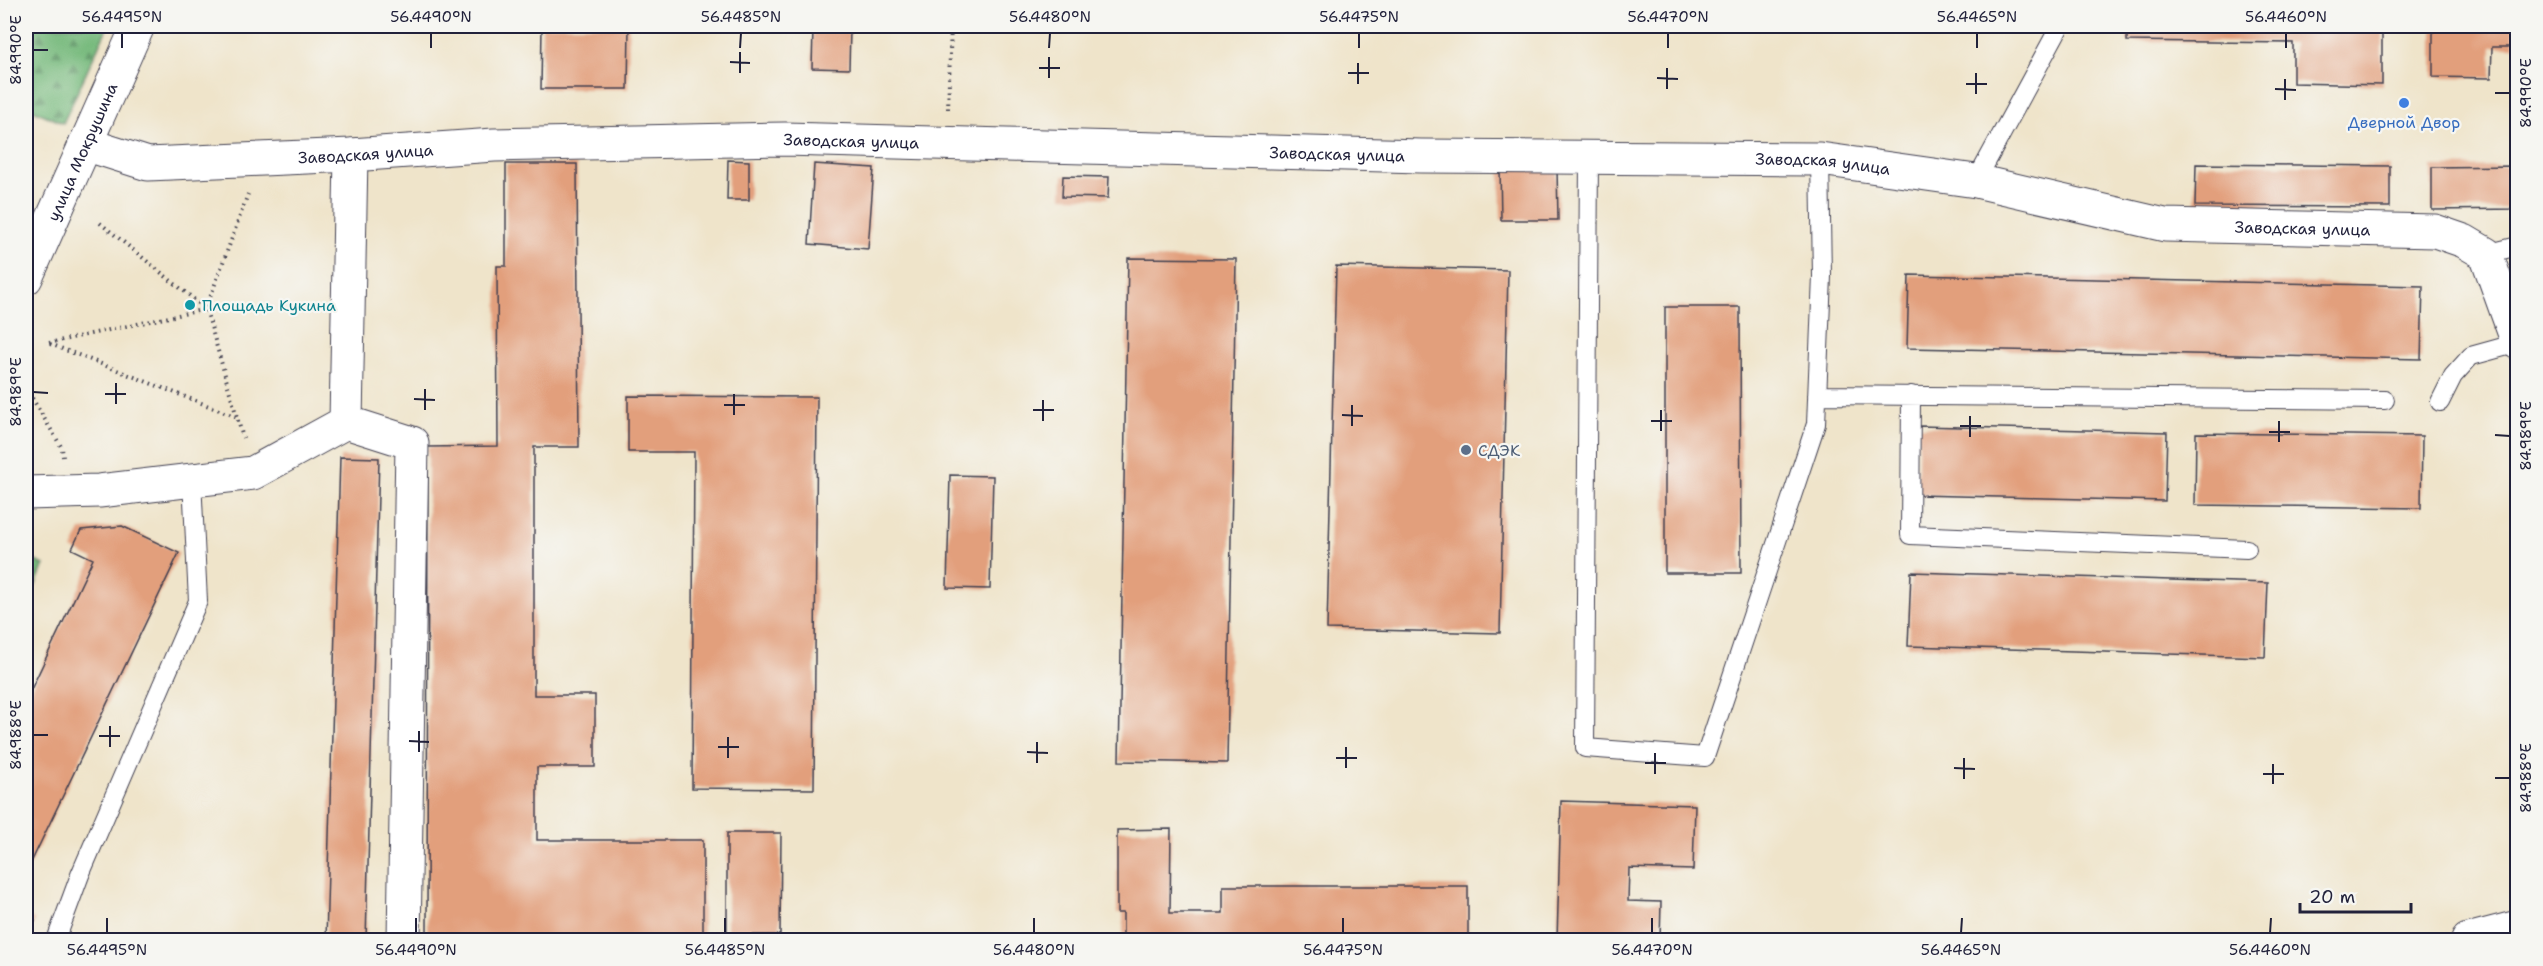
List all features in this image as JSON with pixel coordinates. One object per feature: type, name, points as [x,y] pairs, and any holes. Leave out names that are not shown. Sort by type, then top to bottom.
[{"type":"street","name":"улица Мокрушина","points":[[26,278],[138,26]]},
{"type":"street","name":"Заводская улица","points":[[85,144],[148,164],[351,155],[494,145],[785,139],[1421,156],[1820,159],[1976,181],[2165,225],[2435,231],[2464,241],[2486,254]]},
{"type":"street","points":[[346,422],[351,155]]},
{"type":"street","points":[[2486,254],[2517,343]]},
{"type":"street","points":[[26,493],[99,490],[253,473],[346,422],[412,443],[404,940]]},
{"type":"street","points":[[2468,940],[2517,927]]},
{"type":"lane","points":[[1976,181],[2060,26]]},
{"type":"lane","points":[[1589,157],[1585,748],[1705,757],[1816,424],[1822,276],[1820,159]]},
{"type":"lane","points":[[2486,254],[2517,246]]},
{"type":"lane","points":[[2440,402],[2453,376],[2471,356],[2517,343]]},
{"type":"lane","points":[[1817,394],[2385,400]]},
{"type":"lane","points":[[1911,395],[1910,535],[2247,549]]},
{"type":"lane","points":[[56,940],[80,875],[198,601],[192,480]]},
{"type":"path","points":[[946,143],[951,26]]},
{"type":"path","points":[[206,309],[260,159]]},
{"type":"path","points":[[100,223],[206,309],[253,473]]},
{"type":"path","points":[[206,309],[50,344],[237,417]]},
{"type":"path","points":[[29,393],[62,448]]},
{"type":"green space","points":[[26,26],[108,26],[63,123],[26,107]]},
{"type":"green space","points":[[26,557],[44,565],[26,607]]},
{"type":"building","points":[[542,26],[629,26],[628,89],[541,89]]},
{"type":"building","points":[[685,26],[717,26],[716,28],[685,28]]},
{"type":"building","points":[[2127,26],[2382,26],[2382,85],[2293,83],[2293,43],[2127,41]]},
{"type":"building","points":[[2433,26],[2514,26],[2514,47],[2492,47],[2491,78],[2433,77]]},
{"type":"building","points":[[813,29],[850,29],[849,69],[812,68]]},
{"type":"building","points":[[728,160],[749,161],[749,200],[727,200]]},
{"type":"building","points":[[506,164],[577,164],[579,447],[534,447],[534,695],[595,695],[595,767],[537,767],[537,840],[703,840],[703,940],[427,939],[428,447],[498,446],[497,266],[506,266]]},
{"type":"building","points":[[814,164],[874,168],[868,249],[809,244]]},
{"type":"building","points":[[2196,164],[2390,166],[2390,207],[2195,206]]},
{"type":"building","points":[[2518,166],[2518,209],[2432,210],[2432,167]]},
{"type":"building","points":[[1500,167],[1557,167],[1558,220],[1501,220]]},
{"type":"building","points":[[1063,176],[1109,177],[1108,198],[1062,197]]},
{"type":"building","points":[[1128,258],[1236,259],[1227,763],[1119,761]]},
{"type":"building","points":[[1336,266],[1508,270],[1500,633],[1327,629]]},
{"type":"building","points":[[1909,275],[2423,286],[2421,359],[1907,348]]},
{"type":"building","points":[[1665,307],[1740,307],[1741,573],[1665,573]]},
{"type":"building","points":[[628,396],[817,397],[814,789],[692,788],[694,452],[628,452]]},
{"type":"building","points":[[1919,426],[2167,432],[2165,501],[1917,495]]},
{"type":"building","points":[[2196,433],[2422,436],[2421,508],[2195,505]]},
{"type":"building","points":[[340,457],[379,458],[366,940],[326,940]]},
{"type":"building","points":[[950,475],[993,476],[990,589],[947,588]]},
{"type":"building","points":[[122,526],[179,553],[26,873],[26,700],[93,559],[72,549],[81,530]]},
{"type":"building","points":[[1911,572],[2268,583],[2265,657],[1908,646]]},
{"type":"building","points":[[1561,801],[1695,805],[1693,870],[1629,868],[1628,901],[1661,902],[1660,940],[1557,940]]},
{"type":"building","points":[[1171,829],[1170,913],[1223,913],[1223,886],[1468,886],[1468,940],[1123,940],[1123,913],[1117,913],[1117,830]]},
{"type":"building","points":[[727,833],[781,833],[780,935],[727,935]]},
{"type":"building","points":[[26,915],[35,920],[26,940]]},
{"type":"place","name":"Дверной Двор","points":[[2404,103]]},
{"type":"place","name":"Площадь Кукина","points":[[190,305]]},
{"type":"place","name":"СДЭК","points":[[1466,450]]}]
